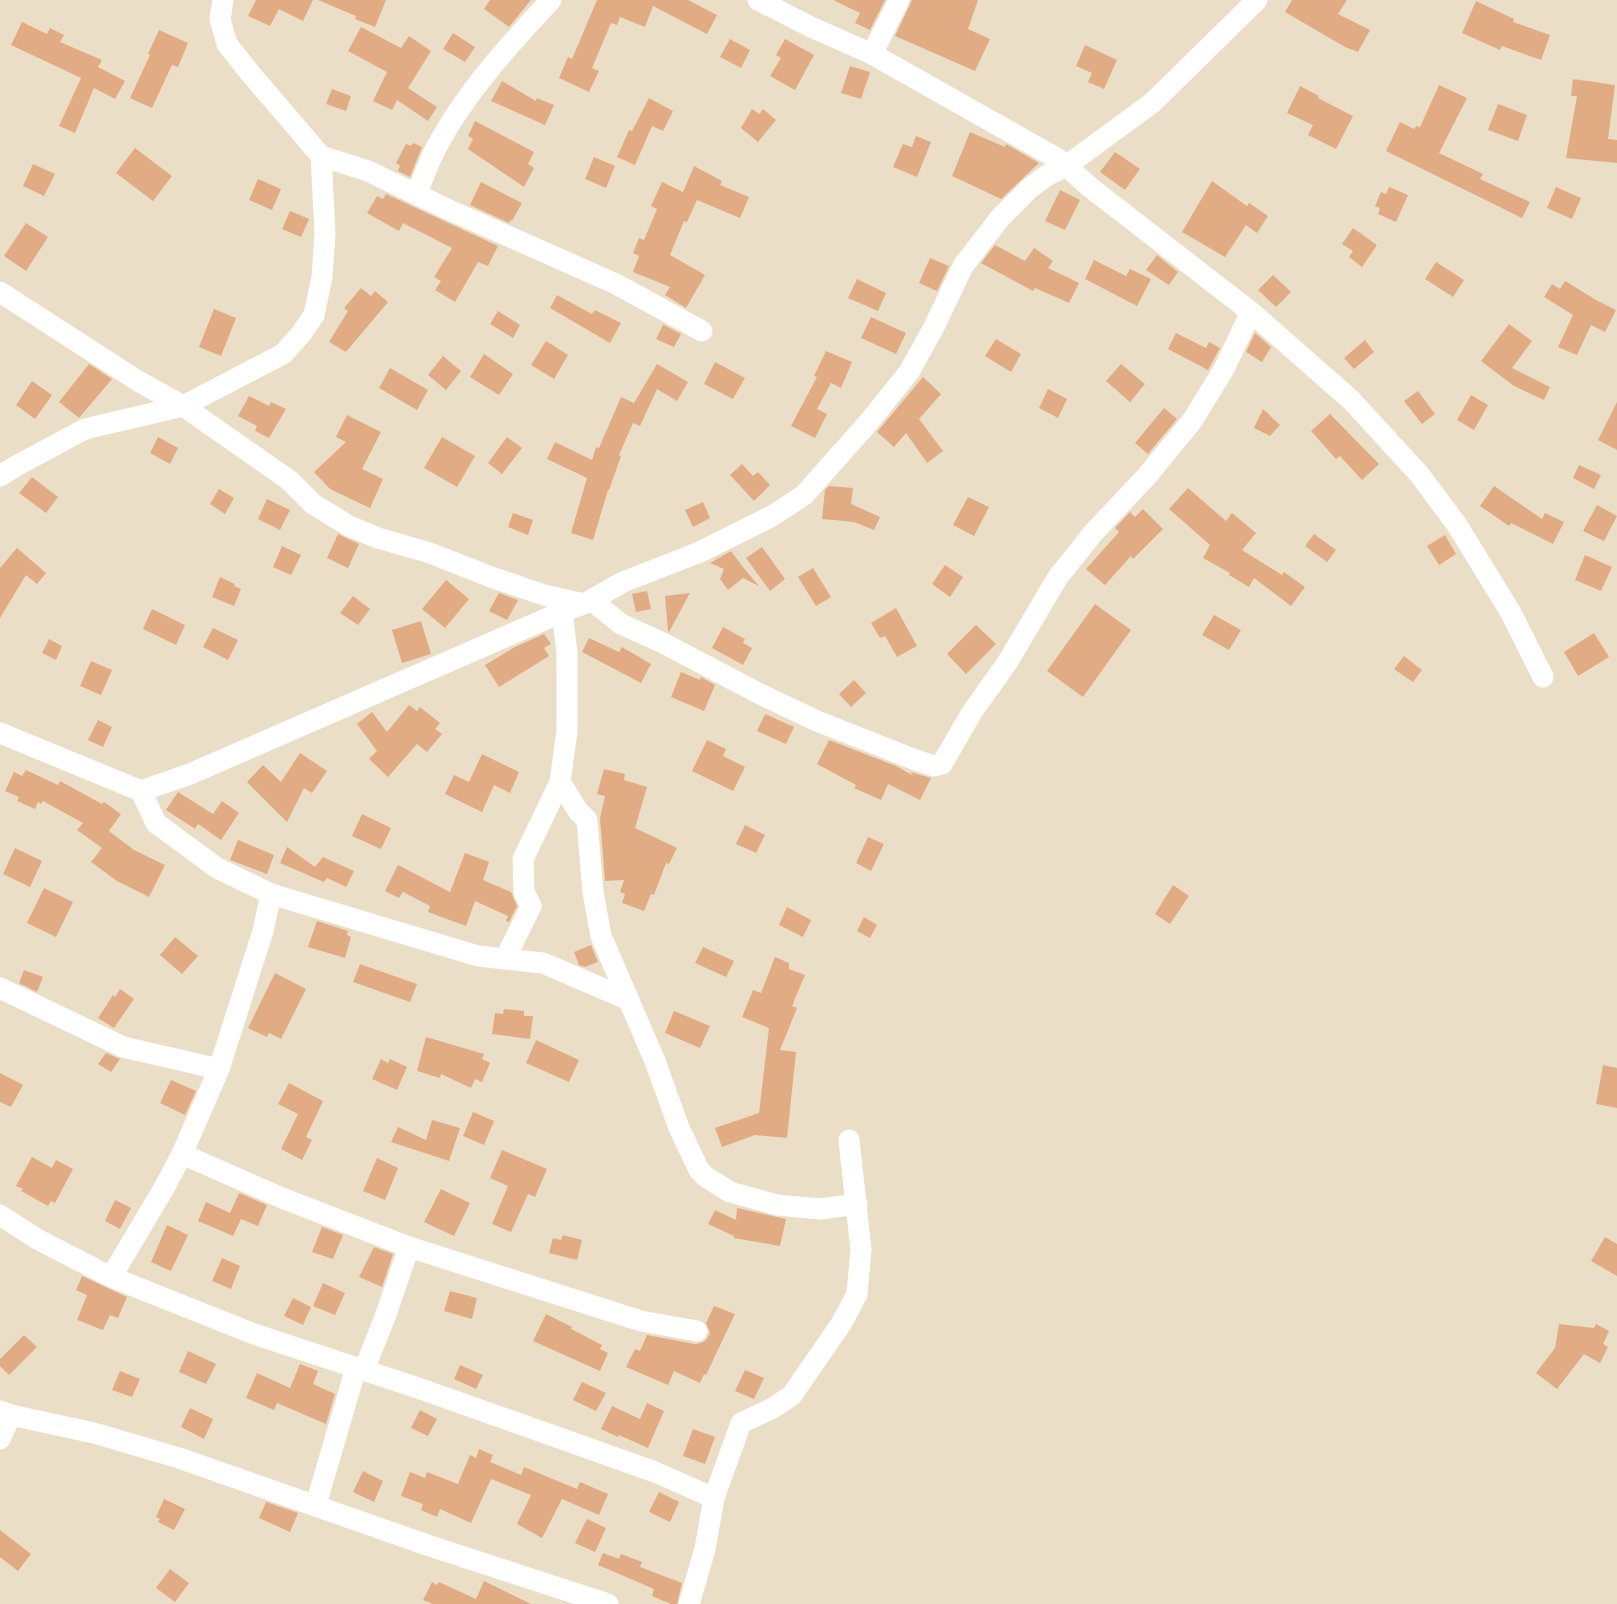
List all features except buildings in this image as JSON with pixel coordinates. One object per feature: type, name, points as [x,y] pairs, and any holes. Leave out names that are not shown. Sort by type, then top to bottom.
[{"type":"street","points":[[223,0],[220,20],[227,44],[269,97],[321,156],[368,171],[447,209],[616,284],[702,331]]},
{"type":"street","points":[[417,193],[436,147],[460,108],[509,45],[551,0]]},
{"type":"street","points":[[758,0],[872,54],[1058,159],[1091,188],[1251,312],[1351,400],[1419,474],[1457,525],[1510,613],[1543,677]]},
{"type":"street","points":[[872,54],[899,0]]},
{"type":"street","points":[[0,733],[141,791],[190,774],[587,602],[623,582],[700,552],[772,516],[804,495],[852,442],[909,372],[934,327],[963,266],[1000,218],[1030,188],[1046,176],[1066,166],[1152,103],[1257,0]]},
{"type":"street","points":[[0,476],[85,429],[183,406],[283,354],[314,315],[322,277],[324,233],[321,156]]},
{"type":"street","points":[[0,292],[138,381],[183,406],[289,480],[313,504],[349,526],[544,595],[587,602],[621,624],[663,643],[760,694],[818,721],[934,766],[942,764],[972,712],[1007,663],[1058,578],[1094,532],[1138,486],[1192,421],[1224,369],[1251,312]]},
{"type":"street","points":[[505,959],[531,906],[524,892],[522,859],[560,782],[567,731],[567,653],[562,612]]},
{"type":"street","points":[[560,782],[586,820],[593,891],[601,936],[699,1170],[730,1192],[777,1205],[820,1209],[857,1204]]},
{"type":"street","points":[[141,791],[156,823],[217,868],[271,894],[478,956],[543,963],[627,999]]},
{"type":"street","points":[[111,1277],[182,1154],[219,1069],[262,931],[271,894]]},
{"type":"street","points":[[0,988],[123,1047],[219,1069]]},
{"type":"street","points":[[689,1604],[705,1549],[714,1498],[741,1424],[773,1408],[792,1395],[842,1324],[857,1294],[861,1250],[849,1140]]},
{"type":"street","points":[[182,1154],[282,1198],[409,1247],[641,1321],[697,1331]]},
{"type":"street","points":[[0,1215],[37,1239],[111,1277],[254,1334],[655,1472],[714,1498]]},
{"type":"street","points":[[316,1504],[360,1369],[385,1317],[409,1247]]},
{"type":"street","points":[[0,1439],[6,1413],[94,1433],[179,1458],[316,1504],[430,1546],[608,1604]]}]
